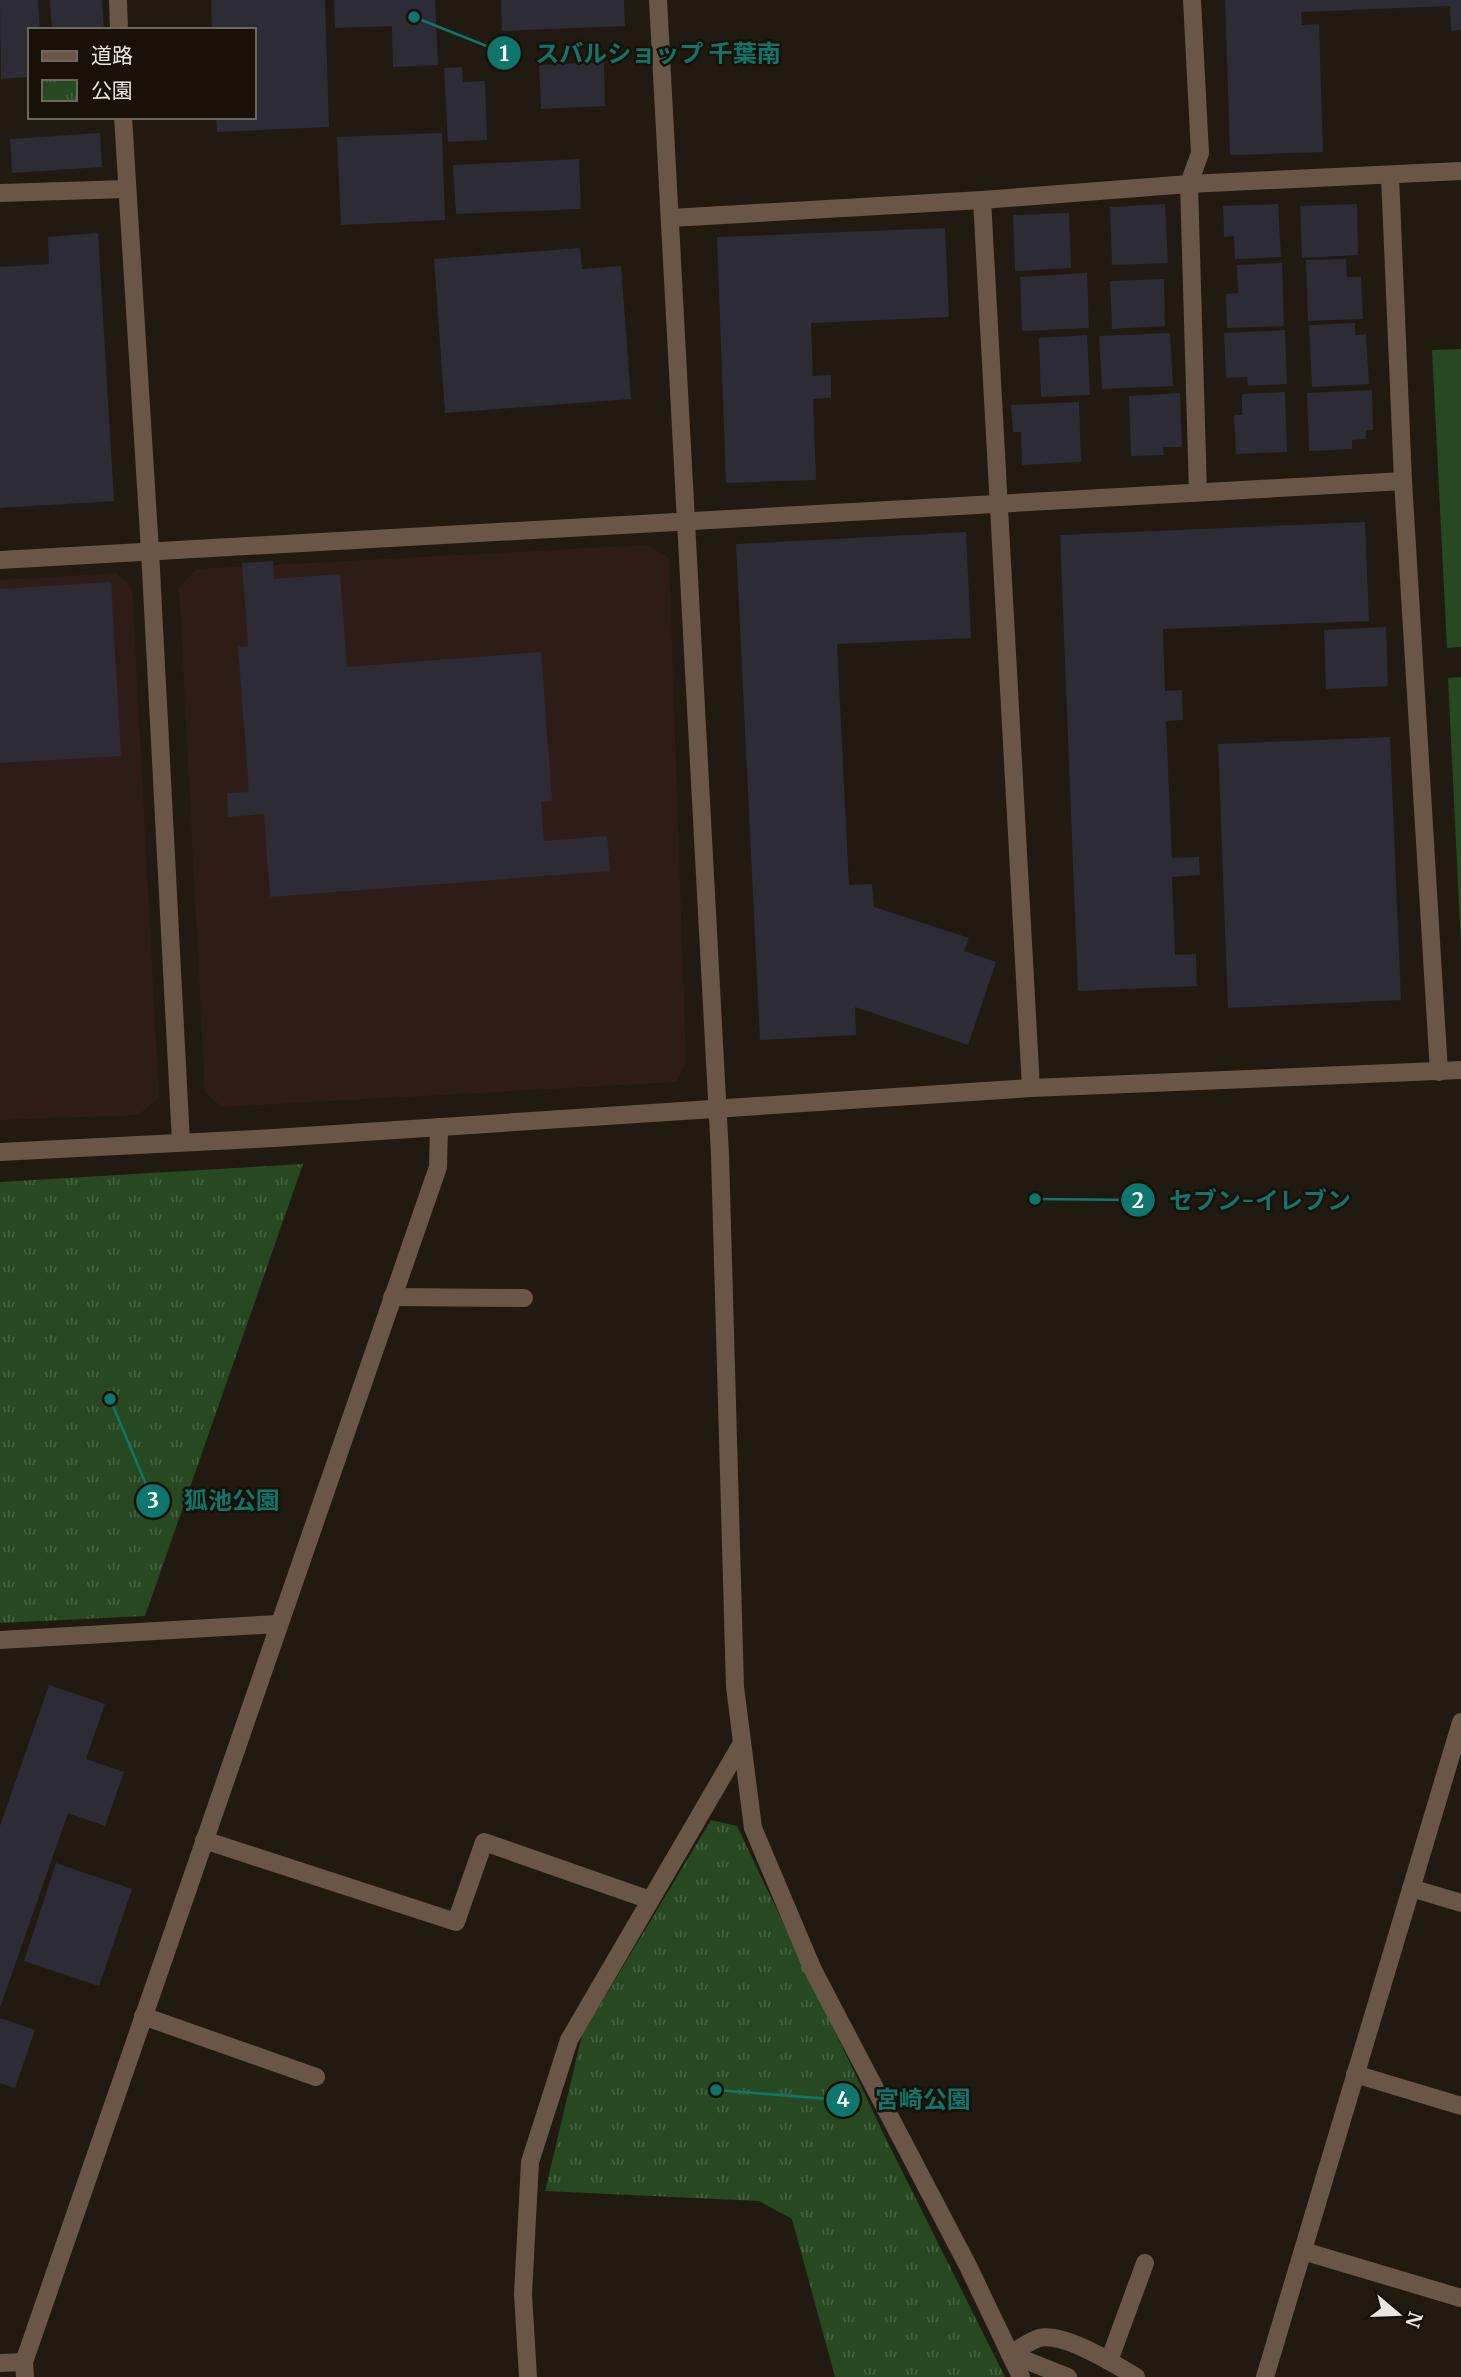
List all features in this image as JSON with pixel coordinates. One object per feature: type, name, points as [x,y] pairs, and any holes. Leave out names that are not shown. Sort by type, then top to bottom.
[{"type":"street","points":[[118,0],[119,28]]},
{"type":"street","points":[[658,0],[717,1110],[735,1687],[753,1828],[813,1970],[968,2266],[1021,2377]]},
{"type":"street","points":[[1192,0],[1200,153],[1189,184],[1198,492]]},
{"type":"street","points":[[123,119],[150,551],[181,1142]]},
{"type":"street","points":[[671,218],[982,200],[1189,184],[1461,171]]},
{"type":"street","points":[[1390,176],[1403,481],[1439,1072]]},
{"type":"street","points":[[0,193],[126,189]]},
{"type":"street","points":[[982,200],[1031,1088]]},
{"type":"street","points":[[0,560],[1403,481]]},
{"type":"street","points":[[0,1152],[717,1110],[1031,1088],[1461,1070]]},
{"type":"street","points":[[0,2363],[25,2369],[143,2016],[438,1167],[439,1127]]},
{"type":"street","points":[[392,1297],[524,1298]]},
{"type":"street","points":[[0,1640],[278,1624]]},
{"type":"street","points":[[1265,2377],[1461,1723]]},
{"type":"street","points":[[528,2377],[523,2294],[530,2162],[569,2040],[742,1742]]},
{"type":"street","points":[[204,1840],[456,1922],[484,1842],[650,1900]]},
{"type":"street","points":[[1411,1888],[1461,1903]]},
{"type":"street","points":[[143,2016],[316,2077]]},
{"type":"street","points":[[1355,2074],[1461,2106]]},
{"type":"street","points":[[1303,2250],[1461,2298]]},
{"type":"street","points":[[1110,2361],[1144,2263]]},
{"type":"street","points":[[1010,2354],[1040,2338],[1060,2339],[1110,2361],[1136,2377]]},
{"type":"street","points":[[1010,2354],[1068,2377]]},
{"type":"shaded area","points":[[647,545],[669,558],[686,1062],[676,1082],[222,1107],[205,1093],[179,587],[197,569]]},
{"type":"shaded area","points":[[116,573],[132,587],[159,1098],[138,1115],[0,1120],[0,580]]},
{"type":"green space","points":[[1461,349],[1461,647],[1447,648],[1432,350]]},
{"type":"green space","points":[[1461,677],[1461,946],[1448,678]]},
{"type":"green space","points":[[303,1164],[145,1616],[0,1623],[0,1182]]},
{"type":"green space","points":[[711,1820],[737,1826],[889,2145],[1005,2377],[835,2377],[792,2219],[759,2201],[545,2191],[582,2035]]},
{"type":"building","points":[[0,0],[38,0],[40,28],[28,28],[28,77],[1,79]]},
{"type":"building","points":[[50,0],[102,0],[104,28],[52,28]]},
{"type":"building","points":[[211,0],[325,0],[329,127],[217,132],[216,119],[256,119],[256,28],[212,28]]},
{"type":"building","points":[[334,0],[435,0],[438,65],[393,67],[392,26],[335,28]]},
{"type":"building","points":[[501,0],[624,0],[625,26],[502,31]]},
{"type":"building","points":[[1225,0],[1461,0],[1461,30],[1451,31],[1450,6],[1301,12],[1302,25],[1319,24],[1323,152],[1230,155]]},
{"type":"building","points":[[604,62],[605,106],[541,109],[539,65]]},
{"type":"building","points":[[462,67],[463,82],[485,81],[487,140],[448,142],[444,68]]},
{"type":"building","points":[[100,133],[102,167],[12,173],[10,139]]},
{"type":"building","points":[[442,133],[445,220],[341,225],[337,137]]},
{"type":"building","points":[[579,159],[581,209],[456,214],[453,165]]},
{"type":"building","points":[[1165,204],[1168,263],[1112,265],[1110,207]]},
{"type":"building","points":[[1278,204],[1281,257],[1235,259],[1234,236],[1224,237],[1223,206]]},
{"type":"building","points":[[1357,204],[1358,255],[1302,258],[1300,206]]},
{"type":"building","points":[[1069,213],[1071,268],[1015,271],[1013,215]]},
{"type":"building","points":[[945,228],[949,317],[811,323],[813,376],[831,375],[831,398],[813,399],[816,480],[726,483],[717,237]]},
{"type":"building","points":[[98,233],[114,501],[0,508],[0,267],[49,264],[48,237]]},
{"type":"building","points":[[580,248],[582,269],[621,266],[631,399],[445,413],[434,259]]},
{"type":"building","points":[[1346,259],[1347,277],[1361,277],[1363,319],[1308,321],[1306,260]]},
{"type":"building","points":[[1282,263],[1284,326],[1227,328],[1226,294],[1238,293],[1237,265]]},
{"type":"building","points":[[1087,273],[1089,328],[1022,331],[1020,277]]},
{"type":"building","points":[[1164,279],[1165,326],[1112,329],[1110,281]]},
{"type":"building","points":[[1355,323],[1355,335],[1366,334],[1369,384],[1312,387],[1309,325]]},
{"type":"building","points":[[1285,330],[1287,384],[1248,386],[1247,377],[1226,378],[1224,333]]},
{"type":"building","points":[[1170,333],[1173,386],[1102,389],[1099,336]]},
{"type":"building","points":[[1087,335],[1090,395],[1041,397],[1039,338]]},
{"type":"building","points":[[1372,390],[1373,430],[1366,430],[1366,439],[1352,440],[1352,449],[1309,451],[1307,393]]},
{"type":"building","points":[[1285,392],[1287,452],[1236,454],[1234,415],[1242,415],[1242,394]]},
{"type":"building","points":[[1180,393],[1182,447],[1163,447],[1164,455],[1131,456],[1129,396]]},
{"type":"building","points":[[1079,402],[1081,462],[1022,465],[1021,432],[1013,432],[1011,405]]},
{"type":"building","points":[[1365,522],[1369,621],[1163,629],[1165,691],[1182,690],[1183,720],[1166,721],[1172,858],[1199,857],[1200,875],[1172,877],[1175,955],[1196,954],[1197,986],[1078,991],[1060,535]]},
{"type":"building","points":[[966,532],[971,638],[837,644],[849,885],[872,884],[874,907],[969,938],[964,951],[996,962],[968,1045],[855,1007],[856,1035],[760,1040],[736,544]]},
{"type":"building","points":[[273,561],[274,579],[340,574],[347,667],[541,652],[552,801],[541,802],[544,841],[607,836],[610,871],[270,897],[264,814],[228,817],[227,793],[249,792],[238,647],[248,646],[242,563]]},
{"type":"building","points":[[111,582],[121,756],[0,763],[0,589]]},
{"type":"building","points":[[1386,627],[1388,686],[1326,689],[1324,630]]},
{"type":"building","points":[[1390,737],[1401,1000],[1228,1008],[1218,744]]},
{"type":"building","points":[[49,1685],[105,1704],[86,1759],[124,1772],[105,1826],[68,1813],[0,2008],[0,1826]]},
{"type":"building","points":[[56,1863],[132,1889],[99,1986],[24,1961]]},
{"type":"building","points":[[0,2018],[35,2030],[15,2088],[0,2083]]},
{"type":"place","name":"スバルショップ 千葉南","points":[[414,17]]},
{"type":"place","name":"セブン-イレブン","points":[[1035,1199]]},
{"type":"place","name":"狐池公園","points":[[110,1399]]},
{"type":"place","name":"宮崎公園","points":[[716,2090]]}]
